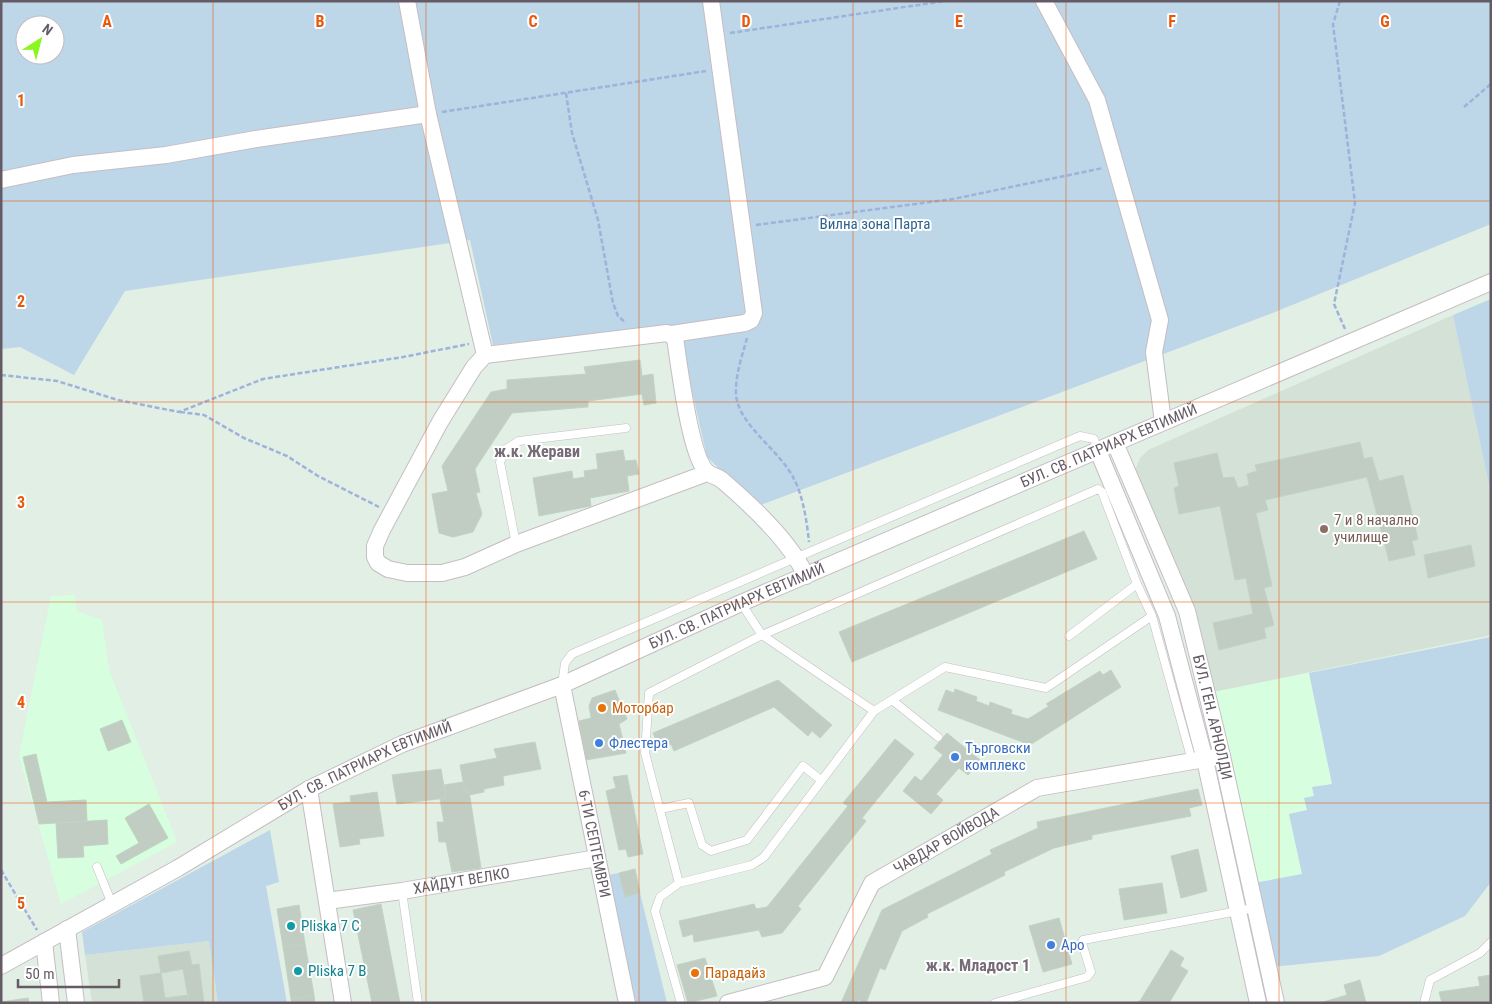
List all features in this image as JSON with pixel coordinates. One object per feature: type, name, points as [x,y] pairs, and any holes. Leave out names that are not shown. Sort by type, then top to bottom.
[{"type":"street","points":[[407,1],[428,114],[484,348],[440,422],[375,546],[375,557],[378,563],[388,569],[407,574],[442,573],[464,567],[516,544],[707,473]]},
{"type":"street","points":[[484,348],[660,333],[672,334],[736,325],[751,320],[754,313],[722,68],[711,1]]},
{"type":"street","points":[[1044,1],[1097,100],[1160,320],[1154,352],[1163,422]]},
{"type":"street","points":[[1,180],[73,165],[166,155],[256,139],[428,114]]},
{"type":"street","name":"БУЛ. СВ. ПАТРИАРХ ЕВТИМИЙ","points":[[1,966],[178,868],[309,790],[402,744],[562,685],[741,603],[1491,282]]},
{"type":"street","points":[[672,334],[675,338],[693,442],[707,473],[722,480],[804,556],[806,576]]},
{"type":"street","name":"БУЛ. ГЕН. АРНОЛДИ","points":[[1115,443],[1186,611],[1222,756],[1276,1003]]},
{"type":"street","name":"БУЛ. ГЕН. АРНОЛДИ","points":[[1098,451],[1106,487],[1167,616],[1199,760],[1258,1003]]},
{"type":"street","name":"6-ТИ СЕПТЕМВРИ","points":[[562,685],[627,1003]]},
{"type":"street","name":"ЧАВДАР ВОЙВОДА","points":[[728,1003],[825,977],[872,882],[1037,788],[1222,756]]},
{"type":"street","points":[[309,790],[343,1003]]},
{"type":"street","name":"ХАЙДУТ ВЕЛКО","points":[[327,901],[402,891],[597,858]]},
{"type":"street","points":[[67,929],[76,1003]]},
{"type":"street","points":[[44,942],[51,1003]]},
{"type":"lane","points":[[516,544],[500,462],[506,449],[518,441],[626,428]]},
{"type":"lane","points":[[562,685],[565,663],[572,654],[1080,436],[1094,439],[1098,451]]},
{"type":"lane","points":[[679,883],[645,753],[650,693],[762,635],[1094,490],[1106,487],[1137,584],[1152,616],[1199,760]]},
{"type":"lane","points":[[1069,636],[1137,584]]},
{"type":"lane","points":[[741,603],[762,635],[874,711]]},
{"type":"lane","points":[[681,1003],[655,911],[660,897],[679,883],[752,865],[764,856],[874,711],[945,667],[1046,688],[1152,616]]},
{"type":"lane","points":[[892,700],[938,737]]},
{"type":"lane","points":[[660,809],[689,803],[702,845],[711,851],[747,840],[803,766],[821,780]]},
{"type":"lane","points":[[97,867],[112,904]]},
{"type":"lane","points":[[402,891],[418,1003]]},
{"type":"lane","points":[[995,1003],[1087,977],[1091,972],[1082,943],[1083,940],[1254,908]]},
{"type":"lane","points":[[1424,1003],[1430,980],[1480,953],[1491,942]]},
{"type":"path","points":[[716,35],[946,1]]},
{"type":"path","points":[[1340,1],[1333,24],[1355,203],[1334,304],[1351,342]]},
{"type":"path","points":[[428,114],[722,68]]},
{"type":"path","points":[[1464,107],[1491,84]]},
{"type":"path","points":[[566,93],[572,133],[598,220],[614,303],[618,316],[640,336]]},
{"type":"path","points":[[742,227],[953,199],[1116,166]]},
{"type":"path","points":[[751,320],[739,366],[736,396],[749,426],[777,452],[795,480],[807,526],[804,556]]},
{"type":"path","points":[[179,412],[263,379],[403,357],[484,348]]},
{"type":"path","points":[[1,375],[57,381],[118,400],[204,415],[244,438],[287,456],[318,476],[391,514]]},
{"type":"path","points":[[1,870],[44,942]]},
{"type":"shaded area","name":"7 и 8 начално училище","points":[[1453,315],[1491,494],[1491,635],[1213,692],[1138,487],[1135,470],[1140,458],[1148,450]]},
{"type":"shaded area","points":[[75,595],[77,611],[102,620],[109,670],[177,842],[61,904],[19,756],[51,596]]},
{"type":"shaded area","points":[[1309,673],[1332,784],[1314,796],[1307,810],[1289,814],[1302,874],[1254,883],[1213,692]]},
{"type":"shaded area","points":[[209,941],[218,1003],[92,1003],[85,955]]},
{"type":"green space","name":"Вилна зона Парта","points":[[1,1],[1491,1],[1491,224],[1275,312],[758,506],[707,457],[677,325],[493,345],[470,240],[125,291],[74,375],[20,347],[1,349]]},
{"type":"green space","points":[[1491,299],[1491,494],[1453,315]]},
{"type":"green space","points":[[1491,637],[1491,882],[1465,916],[1379,956],[1272,967],[1254,883],[1302,874],[1289,814],[1307,810],[1304,798],[1314,796],[1312,787],[1332,784],[1309,673]]},
{"type":"green space","points":[[270,830],[279,882],[266,886],[287,1003],[218,1003],[209,941],[85,955],[82,932]]},
{"type":"green space","points":[[619,873],[626,897],[640,893],[667,1003],[636,1003],[608,875]]},
{"type":"building","points":[[640,360],[642,376],[653,374],[656,403],[644,405],[642,394],[588,401],[588,407],[512,413],[475,469],[480,492],[476,493],[482,514],[473,532],[453,537],[439,533],[432,494],[448,491],[442,466],[491,392],[507,389],[507,380],[586,374],[584,367]]},
{"type":"building","points":[[1360,442],[1364,459],[1372,457],[1379,481],[1403,475],[1418,539],[1412,541],[1415,555],[1389,561],[1367,477],[1265,500],[1268,510],[1256,513],[1272,586],[1264,588],[1274,625],[1264,628],[1266,638],[1219,650],[1213,623],[1253,614],[1246,578],[1235,580],[1220,506],[1179,514],[1174,488],[1179,486],[1174,463],[1217,453],[1223,478],[1234,477],[1238,488],[1249,485],[1247,474],[1257,471],[1255,465]]},
{"type":"building","points":[[623,450],[625,461],[636,460],[639,474],[627,476],[629,491],[590,498],[591,506],[539,516],[533,478],[572,471],[573,479],[585,477],[584,471],[598,469],[596,454]]},
{"type":"building","points":[[1084,531],[1097,559],[852,662],[839,632]]},
{"type":"building","points":[[1471,545],[1475,566],[1428,578],[1424,555]]},
{"type":"building","points":[[1111,670],[1121,687],[1030,745],[938,710],[946,690],[954,693],[955,689],[977,697],[976,701],[989,706],[990,702],[1012,710],[1011,714],[1028,719],[1049,706],[1046,704],[1100,671],[1103,675]]},
{"type":"building","points":[[778,680],[832,725],[820,738],[812,731],[808,736],[774,707],[674,751],[671,744],[660,749],[653,733]]},
{"type":"building","points":[[615,690],[627,719],[619,724],[626,753],[586,760],[579,721],[591,718],[589,706],[592,698]]},
{"type":"building","points":[[122,720],[131,742],[108,751],[100,729]]},
{"type":"building","points":[[947,733],[980,760],[968,775],[959,768],[936,794],[943,800],[931,814],[903,791],[915,776],[921,781],[943,755],[934,748]]},
{"type":"building","points":[[895,739],[914,754],[862,818],[866,821],[798,906],[801,909],[782,933],[762,937],[759,930],[694,942],[693,934],[683,937],[679,921],[754,904],[756,909],[767,907],[848,806],[843,803]]},
{"type":"building","points":[[535,742],[541,769],[503,776],[504,785],[484,789],[484,792],[469,795],[469,791],[465,792],[460,765],[497,758],[494,749]]},
{"type":"building","points":[[36,754],[47,802],[86,800],[87,821],[39,824],[23,757]]},
{"type":"building","points":[[441,769],[446,798],[397,804],[392,775]]},
{"type":"building","points":[[627,775],[643,854],[628,857],[626,849],[619,850],[606,791],[616,788],[613,777]]},
{"type":"building","points":[[463,782],[465,792],[469,791],[481,868],[452,872],[446,842],[439,842],[437,822],[444,822],[440,799],[446,798],[444,785]]},
{"type":"building","points":[[1198,789],[1202,805],[1189,808],[1191,816],[1092,835],[1092,839],[1054,848],[1004,872],[1005,875],[927,914],[928,917],[902,931],[885,970],[880,968],[866,1003],[858,1000],[857,1003],[841,1003],[882,910],[992,854],[990,850],[1038,828],[1037,822]]},
{"type":"building","points":[[377,792],[384,836],[359,839],[360,844],[340,847],[333,804],[351,802],[350,796]]},
{"type":"building","points":[[149,804],[168,838],[121,864],[116,856],[139,843],[125,818]]},
{"type":"building","points":[[107,820],[108,844],[83,846],[84,857],[58,858],[56,823]]},
{"type":"building","points":[[1198,849],[1207,891],[1181,898],[1171,856]]},
{"type":"building","points":[[635,869],[640,893],[625,897],[619,873]]},
{"type":"building","points":[[1162,883],[1167,913],[1124,920],[1119,889]]},
{"type":"building","points":[[381,904],[400,1003],[372,1003],[353,910]]},
{"type":"building","name":"Pliska 7 C","points":[[299,905],[305,944],[283,947],[277,909]]},
{"type":"building","name":"Аро","points":[[1059,918],[1072,964],[1043,972],[1029,926]]},
{"type":"building","name":"Pliska 7 B","points":[[305,944],[314,995],[291,999],[283,947]]},
{"type":"building","points":[[1171,950],[1184,958],[1180,966],[1188,971],[1169,1003],[1135,1003],[1140,1001]]},
{"type":"building","points":[[189,951],[192,965],[199,964],[204,1003],[189,1003],[183,969],[161,973],[158,956]]},
{"type":"building","points":[[705,958],[717,996],[688,1003],[677,965]]},
{"type":"building","points":[[161,973],[165,998],[188,995],[189,1003],[144,1003],[140,976]]},
{"type":"building","points":[[1491,975],[1491,1001],[1483,1003],[1442,1003],[1439,992],[1480,986],[1478,977]]},
{"type":"building","points":[[1360,980],[1366,1003],[1320,1003],[1347,995],[1344,985]]},
{"type":"building","points":[[314,995],[315,1003],[292,1003],[291,999]]},
{"type":"building","points":[[28,998],[29,1003],[1,1003],[1,1002]]},
{"type":"place","name":"7 и 8 начално училище","points":[[1324,529]]},
{"type":"place","name":"Моторбар","points":[[602,708]]},
{"type":"place","name":"Флестера","points":[[599,743]]},
{"type":"place","name":"Търговски комплекс","points":[[955,757]]},
{"type":"place","name":"Pliska 7 C","points":[[291,926]]},
{"type":"place","name":"Аро","points":[[1051,945]]},
{"type":"place","name":"Pliska 7 B","points":[[298,971]]},
{"type":"place","name":"Парадайз","points":[[695,973]]},
{"type":"district","name":"ж.к. Жерави","points":[[537,451]]},
{"type":"district","name":"ж.к. Младост 1","points":[[978,965]]}]
